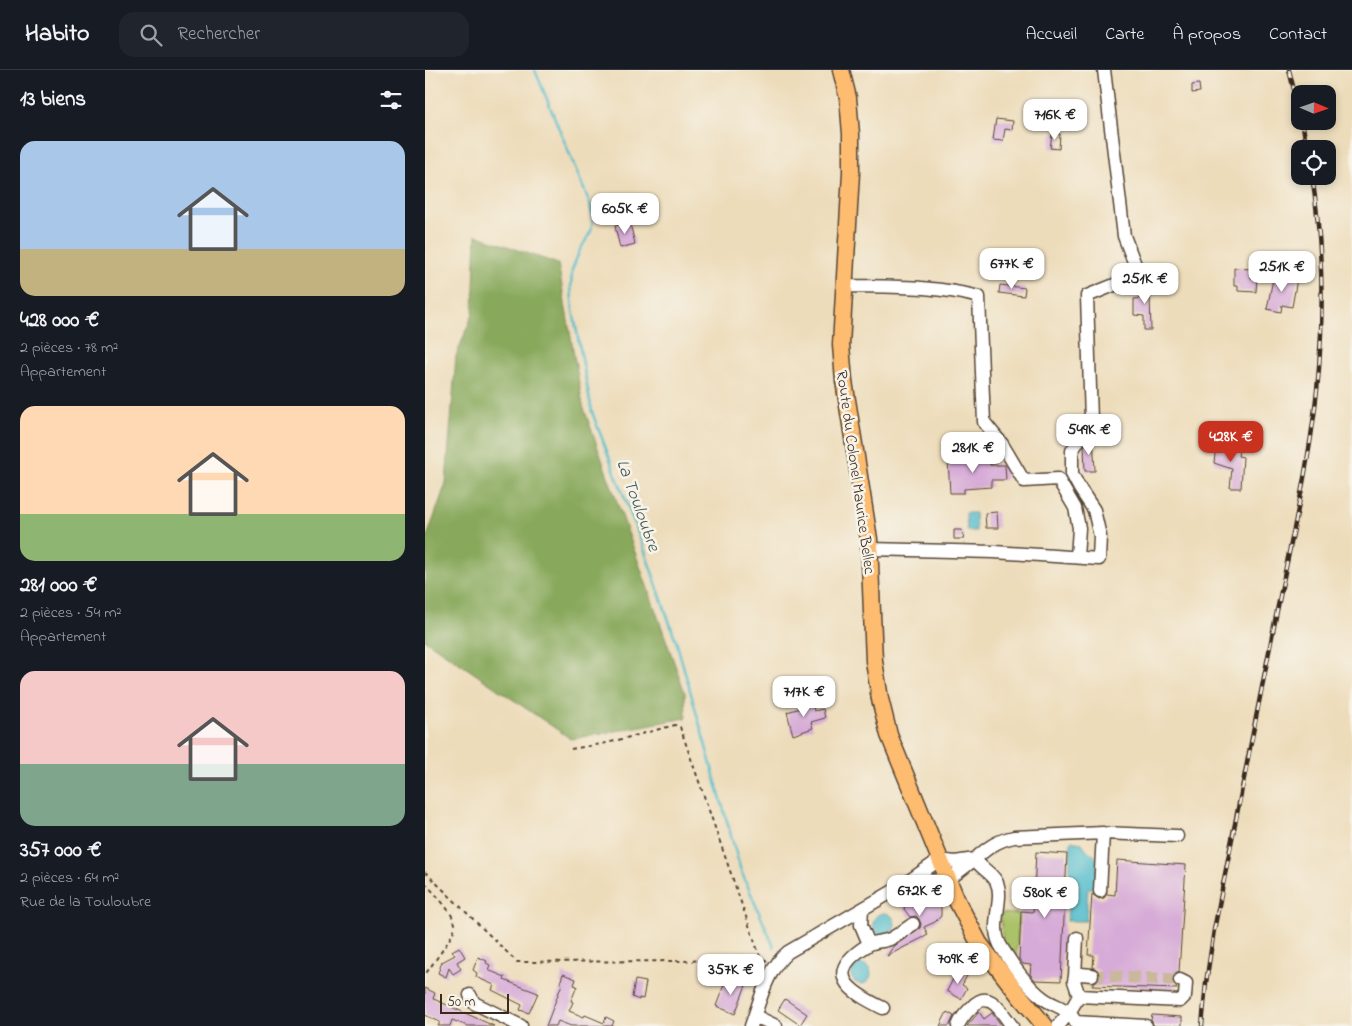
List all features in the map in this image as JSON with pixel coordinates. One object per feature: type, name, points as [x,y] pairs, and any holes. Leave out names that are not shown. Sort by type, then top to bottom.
[{"type":"main road","name":"Route du Colonel Maurice Bellec","points":[[841,70],[848,98],[851,134],[851,173],[841,345],[843,381],[869,549],[874,661],[880,699],[889,735],[940,862],[979,942],[1045,1026]]},
{"type":"street","points":[[869,549],[994,552],[1099,559],[1100,536],[1094,510],[1080,489],[1073,474],[1072,451],[1091,420],[1087,296],[1139,275],[1124,236],[1104,70]]},
{"type":"street","points":[[843,286],[905,287],[960,292],[979,297],[983,422],[1002,444],[1024,481],[1058,479],[1075,508],[1079,528],[1077,557]]},
{"type":"street","points":[[902,886],[923,880],[948,880],[993,844],[1014,837],[1103,833],[1177,836]]},
{"type":"street","points":[[1100,891],[1103,833]]},
{"type":"street","points":[[775,1026],[753,1021],[772,971],[779,960],[788,952],[940,862],[975,859]]},
{"type":"street","points":[[975,859],[978,865],[996,881],[999,889],[995,931],[1001,947],[1031,987],[1041,997],[1074,1020]]},
{"type":"street","points":[[863,909],[861,925],[869,944]]},
{"type":"street","points":[[849,917],[861,925]]},
{"type":"street","points":[[883,1008],[864,999],[854,991],[842,974],[843,968],[846,963],[869,944],[889,939],[913,924]]},
{"type":"street","points":[[1074,1020],[1079,996],[1074,981],[1077,938]]},
{"type":"street","points":[[1075,976],[1081,974],[1092,975]]},
{"type":"street","points":[[1079,996],[1180,1001],[1185,996],[1186,983],[1184,980],[1180,980]]},
{"type":"street","points":[[470,995],[474,1003],[521,1026]]},
{"type":"street","points":[[959,1026],[963,1017],[977,1002],[985,999],[993,1002],[1012,1026]]},
{"type":"street","points":[[1058,1026],[1074,1020],[1146,1026]]},
{"type":"path","points":[[571,749],[607,743],[675,726],[681,727],[751,935],[761,958]]},
{"type":"path","points":[[425,872],[517,962],[675,961],[761,958],[771,963]]},
{"type":"path","points":[[425,883],[445,904],[455,924],[453,932],[425,975]]},
{"type":"green space","points":[[476,235],[558,264],[583,406],[685,693],[686,718],[571,739],[425,640],[425,540],[446,483],[456,356],[473,313]]},
{"type":"green space","points":[[1000,913],[1019,914],[1016,962],[1003,942]]},
{"type":"water","points":[[966,513],[975,513],[976,531],[967,531]]},
{"type":"water","points":[[1071,841],[1082,843],[1097,860],[1096,888],[1088,888],[1086,921],[1067,921]]},
{"type":"water","points":[[880,913],[888,913],[895,920],[895,928],[888,935],[880,935],[873,928],[873,920]]},
{"type":"water","points":[[861,964],[868,967],[871,974],[868,981],[861,984],[854,981],[851,974],[854,967]]},
{"type":"building","points":[[1199,84],[1200,92],[1192,93],[1192,85]]},
{"type":"building","points":[[996,119],[1013,121],[1012,130],[1005,129],[1003,141],[993,140]]},
{"type":"building","points":[[1052,134],[1060,134],[1059,149],[1050,148]]},
{"type":"building","points":[[630,223],[635,244],[620,248],[615,226]]},
{"type":"building","points":[[1234,268],[1251,269],[1251,278],[1257,278],[1256,292],[1238,291],[1238,286],[1234,286]]},
{"type":"building","points":[[1274,274],[1297,279],[1292,307],[1282,305],[1281,312],[1267,309]]},
{"type":"building","points":[[1154,282],[1154,295],[1150,295],[1151,330],[1144,330],[1144,316],[1134,315],[1134,299],[1143,298],[1142,283]]},
{"type":"building","points":[[1000,285],[1025,288],[1024,296],[999,293]]},
{"type":"building","points":[[1089,438],[1093,438],[1095,471],[1085,471],[1084,446]]},
{"type":"building","points":[[1216,445],[1239,449],[1238,456],[1243,457],[1241,488],[1230,488],[1232,469],[1214,463]]},
{"type":"building","points":[[990,458],[990,465],[1005,465],[1006,480],[991,480],[991,487],[964,489],[964,493],[950,493],[948,460]]},
{"type":"building","points":[[997,512],[998,528],[986,528],[985,513]]},
{"type":"building","points":[[954,530],[962,530],[964,539],[954,539]]},
{"type":"building","points":[[812,702],[814,711],[823,709],[825,718],[811,722],[813,728],[793,735],[787,712],[804,707],[804,704]]},
{"type":"building","points":[[1036,852],[1067,854],[1061,981],[1035,980],[1030,974],[1031,965],[1023,964],[1019,959],[1021,911],[1033,912]]},
{"type":"building","points":[[1117,860],[1186,865],[1179,972],[1175,974],[1172,980],[1177,989],[1092,986],[1100,975],[1099,971],[1093,967],[1094,955],[1088,955],[1092,894],[1099,899],[1104,898],[1107,894],[1115,895]]},
{"type":"building","points":[[923,892],[928,892],[938,898],[941,916],[935,922],[924,927],[928,935],[887,956],[893,947],[920,928],[919,919],[916,916],[910,917],[904,909],[906,898],[909,900]]},
{"type":"building","points":[[459,947],[465,957],[457,962],[461,969],[453,974],[449,968],[446,977],[438,973],[442,962],[455,955],[452,951]]},
{"type":"building","points":[[478,957],[487,961],[486,963],[490,965],[488,970],[505,977],[504,980],[538,993],[529,1013],[520,1010],[522,1005],[492,990],[494,985],[476,977],[477,973],[473,970]]},
{"type":"building","points":[[957,971],[967,976],[962,985],[967,988],[961,999],[947,991]]},
{"type":"building","points":[[563,974],[576,979],[574,985],[577,986],[569,1011],[604,1023],[606,1017],[614,1021],[612,1026],[571,1026],[558,1021],[556,1026],[546,1026],[562,984],[560,983]]},
{"type":"building","points":[[727,977],[746,985],[735,1014],[716,1006]]},
{"type":"building","points":[[635,980],[646,982],[643,999],[639,998],[639,1000],[632,997]]},
{"type":"building","points":[[425,988],[435,993],[433,999],[494,1026],[468,1026],[452,1020],[450,1026],[438,1026],[440,1022],[425,1015]]},
{"type":"building","points":[[785,999],[807,1014],[800,1025],[778,1010]]},
{"type":"building","points":[[947,1012],[954,1016],[949,1026],[940,1026]]},
{"type":"building","points":[[979,1012],[984,1019],[992,1013],[1002,1026],[967,1026]]},
{"type":"building","points":[[1152,1015],[1182,1017],[1182,1026],[1154,1026],[1151,1020]]},
{"type":"waterway","name":"La Touloubre","points":[[535,70],[590,204],[593,219],[591,231],[579,252],[572,270],[571,288],[573,311],[592,412],[643,546],[677,644],[741,871],[774,947]]},
{"type":"tunnel","points":[[1092,975],[1180,980]]},
{"type":"railway","points":[[1289,70],[1293,85]]},
{"type":"railway","points":[[1304,130],[1305,140]]},
{"type":"railway","points":[[1202,1026],[1214,930],[1302,487],[1316,398],[1322,296],[1320,248],[1313,185]]}]
